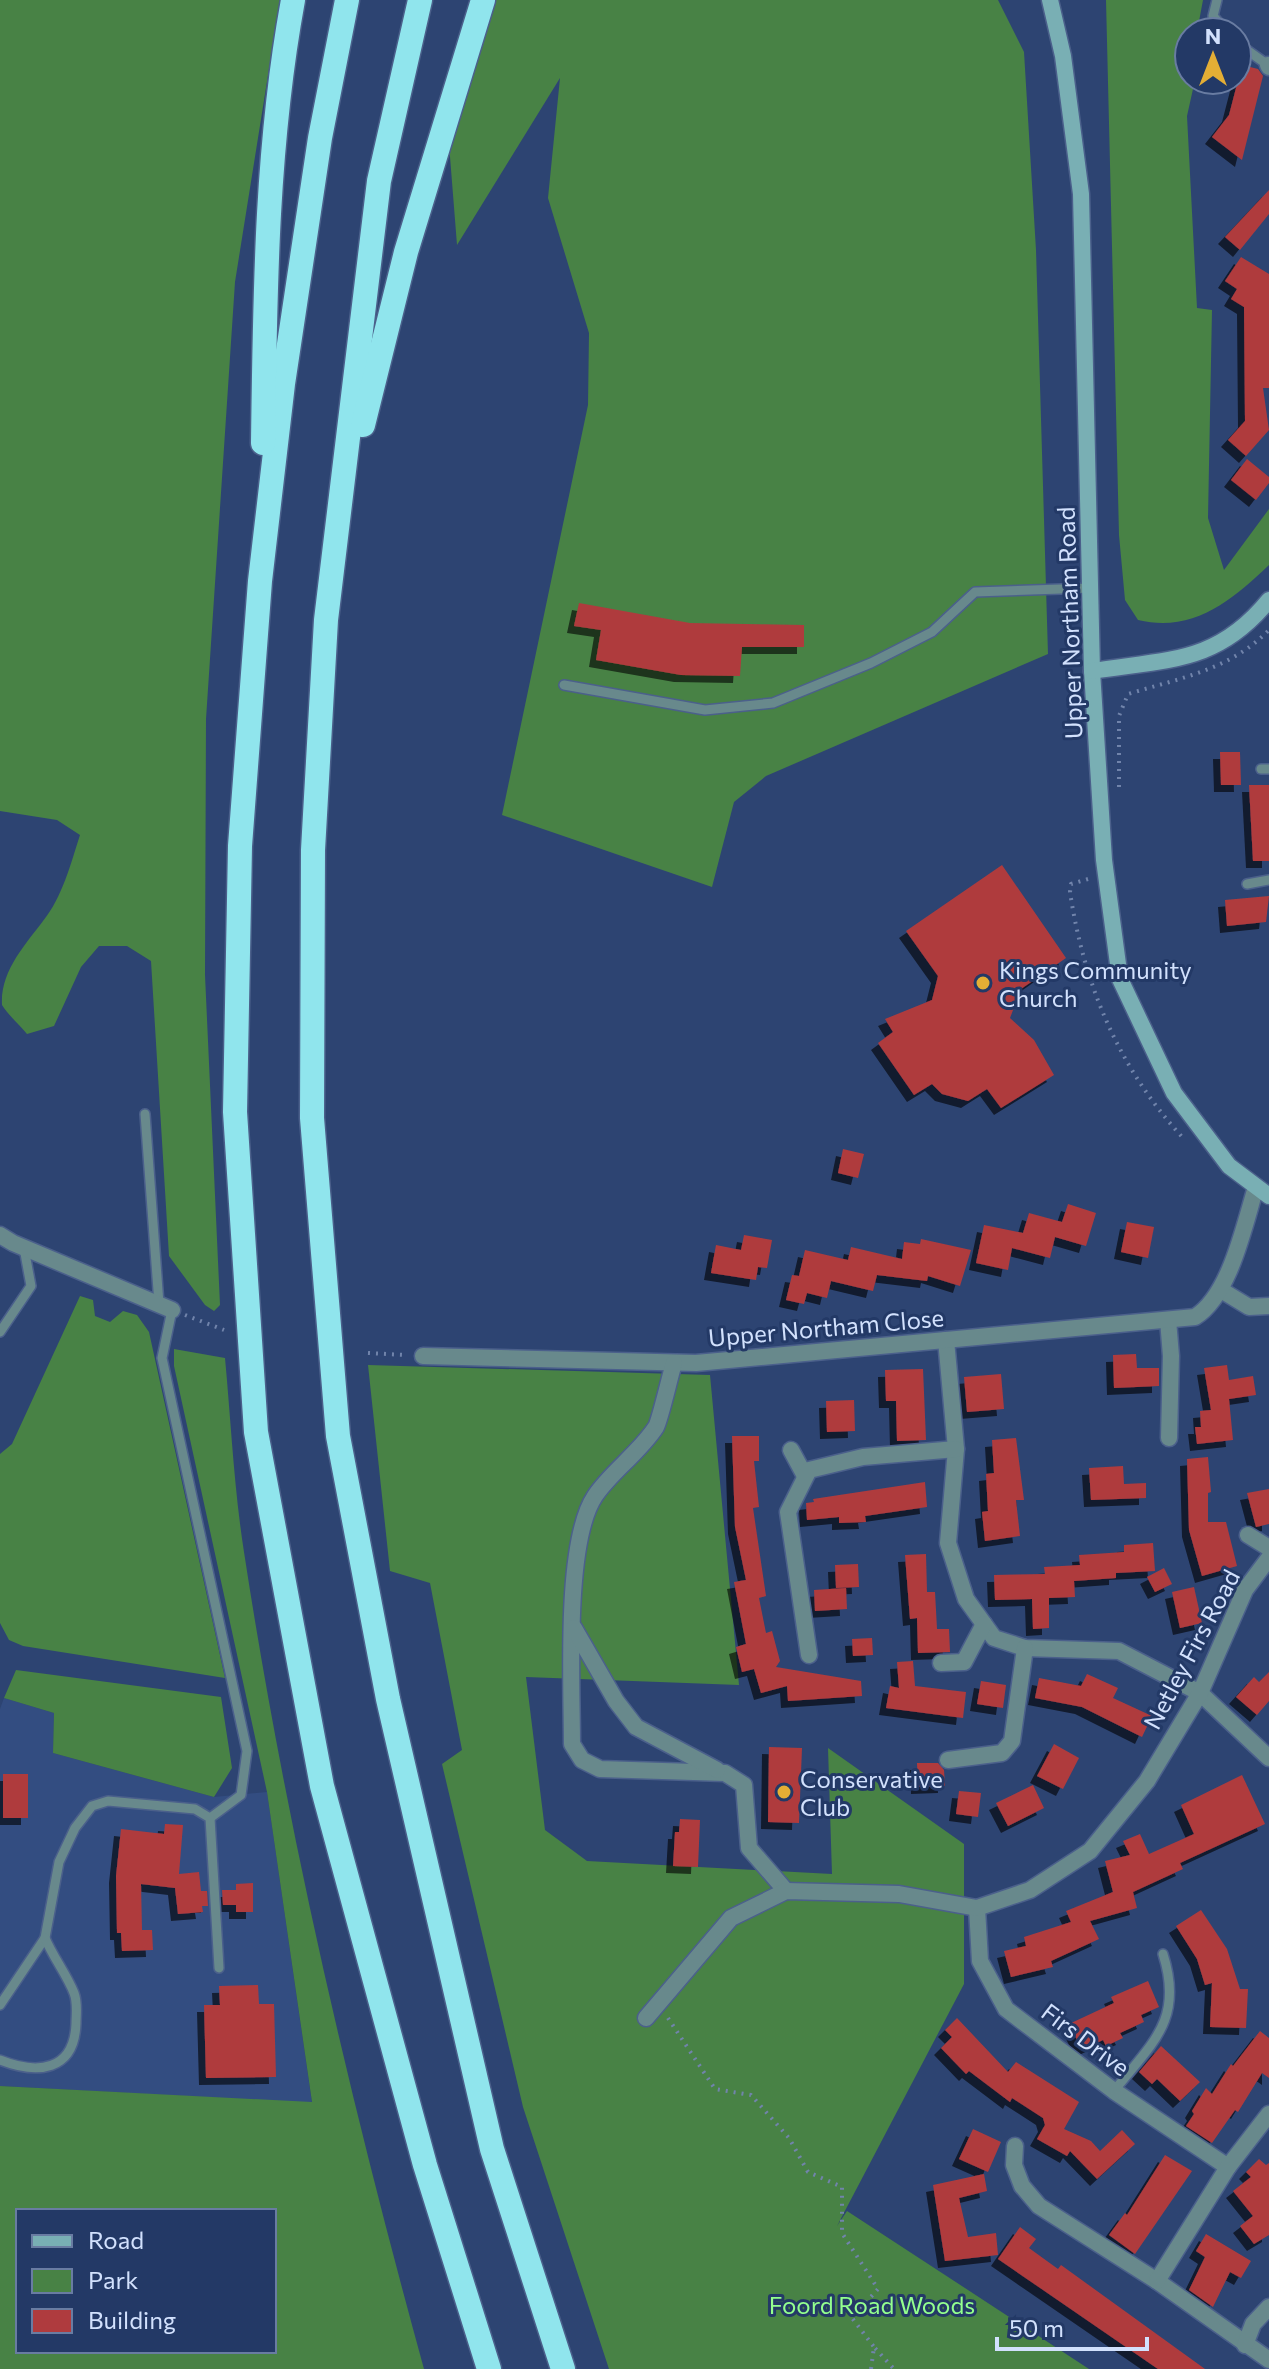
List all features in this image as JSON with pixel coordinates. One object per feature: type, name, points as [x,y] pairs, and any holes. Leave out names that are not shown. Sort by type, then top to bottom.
[{"type":"highway","points":[[260,581],[266,266],[276,91],[293,0]]},
{"type":"highway","points":[[347,0],[320,138],[285,369],[260,581],[240,846],[235,1112],[256,1432],[322,1786],[425,2165],[489,2369]]},
{"type":"highway","points":[[420,0],[379,181],[326,620],[313,850],[312,1102],[338,1436],[388,1699],[492,2149],[563,2369]]},
{"type":"highway","points":[[338,525],[406,252],[483,0]]},
{"type":"main road","name":"Upper Northam Road","points":[[1050,0],[1063,56],[1081,194],[1092,671],[1106,877],[1120,979],[1174,1093],[1229,1166],[1263,1192]]},
{"type":"main road","points":[[1092,671],[1196,655],[1223,644],[1253,620],[1269,600]]},
{"type":"street","name":"Upper Northam Close","points":[[423,1356],[674,1363],[1195,1317],[1207,1309],[1221,1290],[1263,1192]]},
{"type":"street","points":[[0,1235],[165,1307]]},
{"type":"street","points":[[1221,1290],[1249,1307],[1269,1306]]},
{"type":"street","points":[[1168,1320],[1171,1356],[1169,1438]]},
{"type":"street","points":[[946,1340],[956,1449],[948,1543],[966,1599],[994,1638],[1025,1648],[1119,1651],[1200,1693],[1269,1758]]},
{"type":"street","points":[[674,1363],[662,1398],[658,1424],[629,1462],[594,1496],[575,1556],[572,1744],[582,1760],[600,1769],[725,1773]]},
{"type":"street","points":[[809,1655],[788,1512],[809,1470],[863,1457],[956,1449]]},
{"type":"street","points":[[791,1450],[805,1476]]},
{"type":"street","points":[[1248,1535],[1269,1548]]},
{"type":"street","name":"Netley Firs Road","points":[[646,2018],[731,1918],[786,1891],[899,1894],[977,1908],[1030,1890],[1090,1851],[1147,1781],[1200,1693],[1245,1590],[1269,1558]]},
{"type":"street","points":[[941,1663],[964,1662],[984,1624]]},
{"type":"street","points":[[573,1626],[616,1701],[636,1727],[744,1785],[749,1848],[786,1891]]},
{"type":"street","points":[[948,1760],[1002,1753],[1012,1741],[1025,1648]]},
{"type":"street","name":"Firs Drive","points":[[977,1908],[980,1961],[1006,2009],[1114,2091],[1228,2167]]},
{"type":"street","points":[[1157,2281],[1228,2167],[1269,2114]]},
{"type":"street","points":[[1015,2146],[1014,2165],[1022,2186],[1039,2206],[1157,2281],[1269,2360]]},
{"type":"street","points":[[1245,2345],[1253,2324],[1269,2307]]},
{"type":"lane","points":[[564,685],[705,710],[773,703],[871,663],[932,632],[975,592],[1091,588]]},
{"type":"lane","points":[[1247,884],[1269,880]]},
{"type":"lane","points":[[145,1114],[165,1307],[162,1358],[247,1751],[241,1795],[210,1818]]},
{"type":"lane","points":[[0,1332],[31,1286],[24,1248]]},
{"type":"lane","points":[[0,2005],[6,1991],[45,1938],[59,1862],[75,1828],[92,1806],[108,1801],[195,1809],[210,1818]]},
{"type":"lane","points":[[210,1818],[219,1968]]},
{"type":"lane","points":[[0,2060],[20,2068],[49,2066],[67,2058],[75,2043],[74,1993],[56,1966],[45,1938]]},
{"type":"lane","points":[[1114,2091],[1165,2024],[1172,1994],[1163,1954]]},
{"type":"path","points":[[1119,792],[1119,716],[1128,694],[1225,664],[1252,647],[1269,630]]},
{"type":"path","points":[[1106,877],[1071,884],[1077,942],[1086,972],[1100,1011],[1139,1083],[1192,1148]]},
{"type":"path","points":[[165,1307],[224,1330]]},
{"type":"path","points":[[368,1353],[423,1356]]},
{"type":"path","points":[[658,2002],[715,2089],[751,2095],[789,2138],[808,2172],[842,2187],[842,2233],[878,2289],[852,2318],[894,2369]]},
{"type":"path","points":[[871,2369],[874,2347]]},
{"type":"shaded area","points":[[4,1698],[54,1713],[53,1753],[214,1797],[267,1792],[312,2103],[0,2086],[0,1709]]},
{"type":"green space","points":[[0,0],[280,0],[235,282],[206,719],[205,975],[220,1305],[214,1311],[205,1305],[169,1256],[151,961],[127,946],[99,946],[81,967],[54,1026],[27,1034],[2,1005],[2,993],[10,970],[56,902],[80,835],[57,820],[0,811]]},
{"type":"green space","points":[[483,0],[998,0],[1024,52],[1036,250],[1048,654],[766,776],[734,802],[712,887],[502,815],[588,405],[589,333],[548,198],[560,78],[457,245],[447,119]]},
{"type":"green space","points":[[1106,0],[1203,0],[1200,16],[1173,16],[1173,96],[1191,96],[1187,116],[1197,308],[1212,310],[1208,518],[1224,570],[1269,509],[1269,565],[1225,602],[1194,618],[1158,623],[1138,620],[1125,600],[1119,535]]},
{"type":"green space","points":[[80,1296],[93,1300],[95,1316],[110,1322],[123,1311],[137,1315],[149,1332],[225,1678],[23,1646],[9,1640],[0,1623],[0,1454],[12,1444]]},
{"type":"green space","points":[[174,1349],[225,1358],[241,1528],[279,1758],[346,2065],[424,2369],[0,2369],[0,2086],[312,2102],[267,1792],[174,1366]]},
{"type":"green space","name":"Foord Road Woods","points":[[368,1365],[710,1375],[739,1685],[526,1677],[545,1830],[587,1861],[832,1874],[828,1748],[964,1844],[964,1984],[837,2226],[847,2211],[1089,2369],[609,2369],[523,2107],[442,1764],[462,1750],[430,1583],[390,1571]]},
{"type":"green space","points":[[16,1670],[221,1697],[232,1768],[214,1797],[53,1753],[54,1713],[4,1698]]},
{"type":"building","points":[[1253,68],[1258,69],[1263,76],[1242,160],[1212,137],[1229,115],[1234,96],[1253,96]]},
{"type":"building","points":[[1269,190],[1269,214],[1240,250],[1225,237]]},
{"type":"building","points":[[1241,257],[1269,274],[1269,388],[1263,388],[1269,430],[1246,456],[1228,440],[1245,421],[1244,307],[1231,299],[1237,289],[1225,281]]},
{"type":"building","points":[[1247,459],[1269,477],[1269,483],[1256,500],[1231,480]]},
{"type":"building","points":[[579,603],[690,623],[804,625],[804,647],[742,647],[740,676],[681,675],[596,660],[601,630],[574,626]]},
{"type":"building","points":[[1220,752],[1240,752],[1241,785],[1221,785]]},
{"type":"building","points":[[1249,785],[1269,785],[1269,861],[1253,861]]},
{"type":"building","name":"Kings Community Church","points":[[1002,865],[1066,958],[1021,989],[1010,1018],[1034,1040],[1054,1075],[1001,1108],[987,1089],[968,1101],[942,1094],[932,1084],[914,1095],[878,1043],[893,1032],[885,1019],[932,1000],[938,976],[906,931]]},
{"type":"building","points":[[1269,896],[1266,922],[1227,926],[1225,900]]},
{"type":"building","points":[[843,1149],[864,1154],[858,1178],[838,1173]]},
{"type":"building","points":[[1068,1204],[1096,1213],[1086,1246],[1055,1237],[1050,1258],[1012,1248],[1008,1270],[976,1263],[984,1225],[1023,1233],[1029,1213],[1062,1222]]},
{"type":"building","points":[[1127,1222],[1154,1227],[1148,1258],[1121,1252]]},
{"type":"building","points":[[744,1235],[772,1240],[767,1268],[758,1267],[756,1280],[711,1273],[716,1245],[741,1250]]},
{"type":"building","points":[[921,1239],[971,1250],[960,1286],[928,1276],[927,1281],[877,1275],[873,1291],[831,1281],[827,1298],[807,1293],[804,1304],[786,1300],[792,1275],[799,1276],[805,1250],[848,1260],[851,1247],[902,1259],[904,1242],[920,1244]]},
{"type":"building","points":[[1136,1354],[1137,1368],[1159,1368],[1159,1386],[1114,1388],[1113,1355]]},
{"type":"building","points":[[1227,1365],[1229,1380],[1253,1376],[1256,1395],[1229,1399],[1233,1440],[1197,1444],[1195,1427],[1201,1427],[1200,1411],[1211,1410],[1204,1368]]},
{"type":"building","points":[[923,1369],[926,1440],[897,1441],[896,1401],[886,1401],[885,1370]]},
{"type":"building","points":[[1001,1374],[1004,1409],[967,1412],[964,1377]]},
{"type":"building","points":[[854,1400],[855,1431],[827,1432],[826,1401]]},
{"type":"building","points":[[732,1436],[759,1436],[759,1461],[754,1461],[759,1507],[753,1508],[766,1596],[759,1598],[766,1633],[772,1631],[780,1661],[776,1667],[861,1681],[862,1696],[788,1701],[787,1686],[761,1693],[754,1669],[742,1672],[736,1647],[746,1644],[734,1582],[746,1580],[735,1527]]},
{"type":"building","points":[[1016,1438],[1024,1500],[1016,1500],[1020,1536],[985,1541],[982,1512],[988,1511],[986,1474],[994,1473],[992,1440]]},
{"type":"building","points":[[1208,1457],[1211,1492],[1208,1493],[1208,1522],[1226,1522],[1237,1566],[1202,1576],[1189,1530],[1187,1459]]},
{"type":"building","points":[[1123,1466],[1124,1484],[1146,1483],[1146,1498],[1091,1500],[1089,1468]]},
{"type":"building","points":[[925,1482],[927,1507],[865,1516],[866,1522],[839,1523],[839,1517],[807,1520],[806,1503],[814,1502],[813,1499]]},
{"type":"building","points":[[1269,1489],[1269,1524],[1256,1527],[1247,1493]]},
{"type":"building","points":[[1153,1543],[1155,1571],[1116,1573],[1116,1578],[1074,1581],[1075,1597],[1049,1598],[1049,1628],[1033,1629],[1032,1599],[995,1600],[994,1575],[1045,1574],[1044,1567],[1080,1565],[1079,1555],[1124,1552],[1124,1545]]},
{"type":"building","points":[[926,1554],[927,1592],[935,1592],[937,1629],[949,1629],[950,1652],[918,1653],[917,1618],[910,1619],[905,1555]]},
{"type":"building","points":[[858,1564],[859,1587],[836,1588],[835,1565]]},
{"type":"building","points":[[1164,1568],[1172,1584],[1155,1592],[1147,1577]]},
{"type":"building","points":[[1194,1587],[1202,1623],[1180,1628],[1172,1592]]},
{"type":"building","points":[[846,1588],[847,1609],[815,1611],[814,1590]]},
{"type":"building","points":[[872,1638],[873,1655],[853,1656],[852,1639]]},
{"type":"building","points":[[913,1661],[915,1686],[966,1692],[963,1718],[886,1708],[890,1686],[899,1688],[897,1662]]},
{"type":"building","points":[[1269,1672],[1269,1701],[1257,1715],[1236,1697],[1254,1677],[1259,1682]]},
{"type":"building","points":[[1087,1674],[1118,1688],[1113,1698],[1152,1716],[1142,1737],[1082,1707],[1035,1698],[1039,1678],[1081,1686]]},
{"type":"building","points":[[981,1681],[1006,1685],[1003,1708],[977,1704]]},
{"type":"building","points":[[1054,1744],[1079,1758],[1063,1789],[1037,1776]]},
{"type":"building","name":"Conservative Club","points":[[769,1747],[802,1748],[799,1823],[768,1822]]},
{"type":"building","points":[[917,1763],[938,1763],[944,1770],[945,1786],[918,1787]]},
{"type":"building","points":[[3,1774],[28,1774],[28,1818],[3,1818]]},
{"type":"building","points":[[1242,1775],[1265,1824],[1180,1863],[1183,1869],[1133,1892],[1137,1908],[1090,1921],[1099,1939],[1051,1961],[1053,1967],[1011,1977],[1004,1951],[1026,1946],[1024,1937],[1071,1922],[1066,1911],[1113,1892],[1105,1861],[1130,1855],[1123,1841],[1140,1834],[1149,1854],[1194,1834],[1181,1805]]},
{"type":"building","points":[[1033,1785],[1044,1808],[1008,1826],[996,1803]]},
{"type":"building","points":[[959,1791],[981,1793],[978,1817],[956,1814]]},
{"type":"building","points":[[680,1819],[700,1820],[698,1867],[673,1866],[675,1832],[679,1832]]},
{"type":"building","points":[[165,1824],[183,1825],[179,1874],[199,1872],[201,1891],[207,1891],[208,1906],[202,1906],[203,1912],[178,1914],[175,1888],[141,1884],[142,1930],[152,1930],[153,1950],[122,1951],[121,1933],[117,1933],[116,1876],[121,1829],[164,1834]]},
{"type":"building","points":[[253,1883],[253,1912],[236,1912],[236,1905],[223,1905],[222,1890],[236,1890],[236,1884]]},
{"type":"building","points":[[1201,1910],[1227,1949],[1240,1989],[1248,1989],[1246,2028],[1210,2027],[1212,1983],[1205,1985],[1197,1959],[1176,1926]]},
{"type":"building","points":[[1148,1981],[1159,2007],[1141,2015],[1144,2022],[1120,2033],[1123,2038],[1106,2046],[1103,2040],[1082,2050],[1069,2024],[1114,2003],[1111,1997]]},
{"type":"building","points":[[258,1985],[259,2004],[274,2004],[276,2077],[206,2078],[204,2005],[220,2005],[219,1986]]},
{"type":"building","points":[[957,2018],[1008,2072],[1016,2062],[1079,2102],[1064,2129],[1091,2141],[1100,2151],[1122,2130],[1135,2144],[1097,2179],[1070,2151],[1067,2156],[1037,2139],[1045,2125],[1043,2118],[1012,2098],[1010,2102],[969,2071],[966,2074],[941,2048],[952,2037],[945,2030]]},
{"type":"building","points":[[1260,2031],[1269,2038],[1269,2078],[1262,2073],[1238,2112],[1235,2110],[1212,2143],[1186,2126],[1194,2114],[1192,2111],[1206,2088],[1212,2094],[1231,2064],[1233,2066]]},
{"type":"building","points":[[1161,2046],[1200,2082],[1180,2101],[1157,2079],[1152,2084],[1139,2072]]},
{"type":"building","points":[[973,2129],[1001,2142],[988,2172],[959,2159]]},
{"type":"building","points":[[1165,2155],[1192,2171],[1135,2254],[1109,2235],[1125,2213],[1127,2215]]},
{"type":"building","points":[[1259,2159],[1266,2165],[1269,2163],[1269,2235],[1254,2244],[1240,2226],[1253,2216],[1233,2191],[1251,2177],[1246,2172]]},
{"type":"building","points":[[984,2174],[987,2191],[959,2198],[968,2237],[996,2233],[998,2255],[945,2261],[933,2185]]},
{"type":"building","points":[[1020,2227],[1036,2239],[1029,2248],[1058,2269],[1061,2265],[1205,2369],[1158,2369],[998,2259]]},
{"type":"building","points":[[1206,2234],[1251,2261],[1241,2278],[1230,2272],[1213,2307],[1189,2290],[1205,2257],[1196,2251]]},
{"type":"place","name":"Kings Community Church","points":[[983,983]]},
{"type":"place","name":"Conservative Club","points":[[784,1792]]}]
